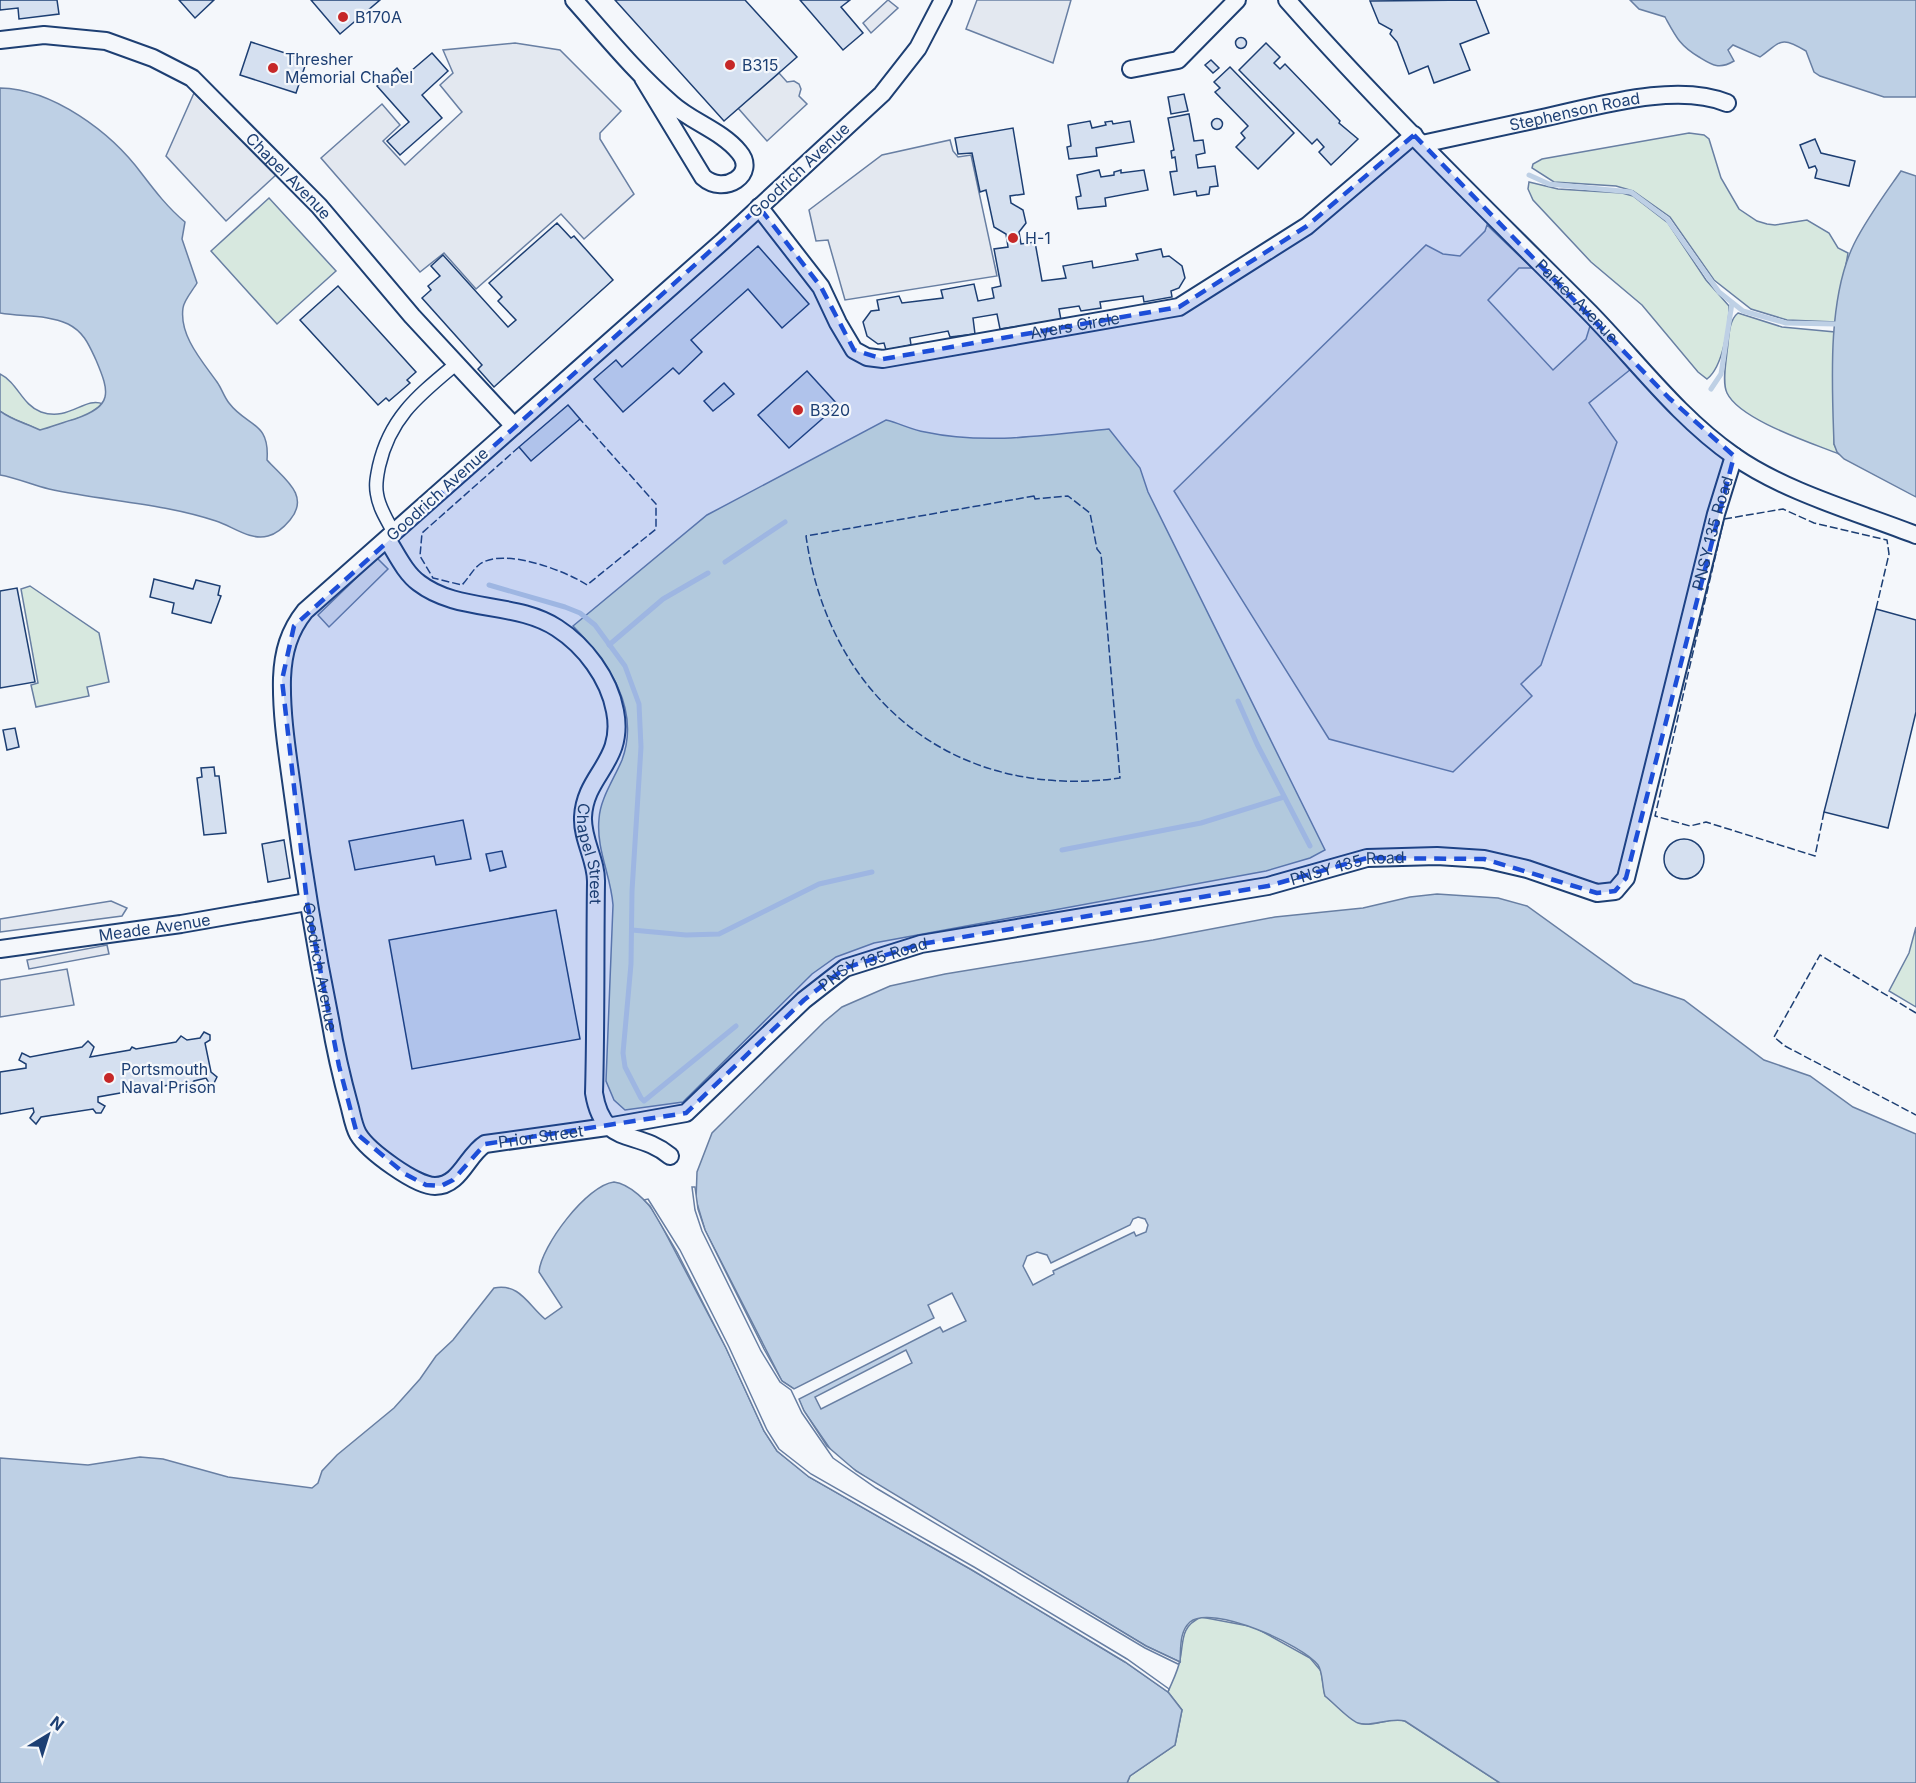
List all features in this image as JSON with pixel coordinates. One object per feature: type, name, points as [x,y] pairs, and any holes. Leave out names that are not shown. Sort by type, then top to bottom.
[{"type":"street","points":[[574,0],[643,78],[688,118],[738,151],[744,163],[742,174],[734,181],[720,185],[709,182],[703,177],[643,78]]},
{"type":"street","name":"Goodrich Avenue","points":[[357,1134],[339,1066],[307,903],[286,743],[282,680],[284,657],[294,626],[305,611],[759,207],[882,94],[918,48],[943,0]]},
{"type":"street","points":[[1131,69],[1178,60],[1237,0]]},
{"type":"street","name":"Parker Avenue","points":[[1287,0],[1334,53],[1615,338],[1670,398],[1734,456],[1766,475],[1916,535]]},
{"type":"street","name":"Chapel Avenue","points":[[0,40],[44,36],[106,41],[153,58],[192,78],[319,206],[412,316],[514,426]]},
{"type":"street","name":"Stephenson Road","points":[[1418,140],[1630,101],[1688,96],[1708,97],[1727,103]]},
{"type":"street","name":"Ayers Circle","points":[[759,207],[821,287],[838,323],[855,350],[867,357],[884,359],[1179,307],[1306,226],[1418,140]]},
{"type":"street","points":[[391,536],[378,502],[376,490],[378,470],[388,436],[395,422],[408,407],[456,364]]},
{"type":"street","name":"PNSY 135 Road","points":[[686,1113],[804,1000],[845,968],[921,944],[1268,886],[1367,858],[1437,856],[1484,860],[1527,869],[1597,893],[1615,891],[1626,878],[1716,514],[1734,456]]},
{"type":"street","name":"Chapel Street","points":[[391,536],[417,582],[452,598],[523,615],[556,627],[590,659],[607,686],[615,711],[617,735],[615,750],[590,790],[583,817],[584,838],[597,880],[594,1093],[597,1112],[607,1127]]},
{"type":"street","name":"Meade Avenue","points":[[0,949],[182,924],[307,903]]},
{"type":"street","name":"Prior Street","points":[[357,1134],[405,1174],[433,1186],[446,1184],[453,1180],[476,1150],[485,1144],[686,1113]]},
{"type":"street","points":[[607,1127],[660,1148],[670,1156]]},
{"type":"highlighted area","points":[[1414,135],[1669,398],[1734,456],[1626,878],[1615,891],[1597,893],[1484,859],[1367,858],[1268,886],[921,944],[845,968],[804,1000],[686,1113],[485,1144],[453,1180],[441,1186],[426,1185],[405,1174],[357,1134],[339,1066],[307,902],[282,680],[294,626],[759,207],[821,287],[854,350],[883,359],[1179,307],[1307,226]]},
{"type":"shaded area","points":[[888,0],[898,8],[871,33],[863,23]]},
{"type":"shaded area","points":[[977,0],[1071,0],[1053,63],[966,29]]},
{"type":"shaded area","points":[[515,43],[560,50],[621,111],[600,133],[600,139],[634,194],[584,239],[561,214],[476,289],[444,253],[420,272],[321,158],[382,104],[400,125],[383,141],[405,165],[462,112],[440,85],[453,73],[443,50]]},
{"type":"shaded area","points":[[779,73],[787,82],[794,81],[799,84],[801,89],[799,96],[807,104],[767,141],[738,108]]},
{"type":"shaded area","points":[[194,93],[277,174],[226,221],[166,156]]},
{"type":"shaded area","points":[[1689,133],[1704,135],[1709,139],[1721,178],[1739,209],[1757,221],[1767,224],[1807,220],[1829,233],[1838,248],[1848,253],[1836,322],[1787,320],[1751,309],[1714,280],[1670,217],[1633,191],[1616,186],[1554,182],[1532,168],[1533,164],[1542,159]]},
{"type":"shaded area","points":[[950,140],[953,151],[958,157],[971,155],[997,276],[845,300],[828,240],[816,241],[809,210],[882,155]]},
{"type":"shaded area","points":[[1529,182],[1558,189],[1622,193],[1633,196],[1668,223],[1706,280],[1729,306],[1728,324],[1721,356],[1713,373],[1707,379],[1698,372],[1642,305],[1591,262],[1533,200],[1528,189]]},
{"type":"shaded area","points":[[269,198],[336,271],[277,324],[211,251]]},
{"type":"shaded area","points":[[1487,225],[1532,268],[1519,268],[1488,300],[1553,370],[1586,339],[1590,326],[1631,369],[1589,403],[1617,442],[1541,665],[1521,684],[1532,696],[1453,772],[1329,739],[1174,491],[1426,245],[1443,254],[1460,256],[1485,231]]},
{"type":"shaded area","points":[[1738,313],[1782,327],[1835,332],[1834,444],[1839,454],[1778,430],[1734,403],[1727,393],[1725,379],[1731,325]]},
{"type":"shaded area","points":[[0,374],[29,404],[41,412],[60,414],[90,403],[103,404],[88,415],[40,431],[0,411]]},
{"type":"shaded area","points":[[886,420],[920,431],[971,438],[1017,438],[1109,429],[1140,468],[1148,492],[1325,850],[1310,858],[1266,871],[874,943],[836,957],[812,974],[683,1102],[625,1110],[614,1100],[606,1081],[613,905],[600,841],[599,819],[602,804],[622,760],[627,741],[627,722],[618,687],[609,671],[573,626],[707,515]]},
{"type":"shaded area","points":[[377,558],[388,569],[329,627],[318,615]]},
{"type":"shaded area","points":[[30,586],[99,633],[109,682],[87,687],[89,696],[36,707],[31,685],[38,683],[21,589]]},
{"type":"shaded area","points":[[111,901],[127,908],[122,916],[0,932],[0,919]]},
{"type":"shaded area","points":[[1916,927],[1916,1007],[1889,991],[1909,953]]},
{"type":"shaded area","points":[[107,945],[109,954],[29,969],[27,960]]},
{"type":"shaded area","points":[[67,969],[74,1005],[0,1017],[0,980]]},
{"type":"shaded area","points":[[1201,1617],[1254,1627],[1310,1658],[1321,1671],[1325,1696],[1351,1718],[1368,1724],[1395,1720],[1405,1721],[1500,1783],[1127,1783],[1130,1776],[1175,1745],[1182,1710],[1168,1692],[1179,1664],[1186,1630],[1189,1625]]},
{"type":"water","points":[[1630,0],[1916,0],[1916,97],[1884,97],[1820,76],[1814,72],[1806,51],[1786,42],[1777,44],[1760,57],[1733,45],[1728,50],[1734,61],[1720,66],[1712,64],[1683,45],[1665,17],[1639,9]]},
{"type":"water","points":[[0,88],[20,90],[40,96],[79,116],[97,129],[129,158],[162,199],[185,222],[182,239],[197,283],[183,308],[185,329],[193,348],[219,385],[227,401],[261,431],[267,447],[267,460],[287,480],[296,495],[298,503],[296,511],[277,532],[268,536],[255,536],[196,515],[49,489],[0,475],[0,411],[40,430],[75,419],[96,409],[102,403],[106,390],[101,371],[91,349],[74,327],[43,317],[0,313]]},
{"type":"water","points":[[1901,171],[1916,176],[1916,497],[1844,459],[1837,452],[1834,444],[1832,369],[1839,290],[1854,244]]},
{"type":"water","points":[[1437,894],[1498,898],[1527,906],[1634,983],[1684,1000],[1764,1060],[1810,1076],[1853,1107],[1916,1134],[1916,1783],[1500,1783],[1405,1721],[1392,1720],[1363,1724],[1354,1721],[1325,1696],[1318,1665],[1295,1647],[1257,1629],[1217,1618],[1201,1618],[1190,1622],[1182,1635],[1180,1662],[1146,1646],[877,1485],[835,1456],[804,1411],[793,1388],[782,1381],[705,1230],[696,1200],[697,1172],[712,1133],[842,1007],[890,986],[945,974],[1153,940],[1275,917],[1363,908],[1410,897]]},
{"type":"water","points":[[614,1182],[638,1194],[656,1215],[726,1348],[764,1431],[777,1451],[809,1477],[972,1570],[1125,1662],[1168,1692],[1182,1710],[1175,1745],[1130,1776],[1127,1783],[0,1783],[0,1458],[88,1465],[140,1457],[163,1459],[228,1477],[312,1488],[318,1483],[322,1471],[337,1455],[394,1408],[494,1288],[503,1287],[517,1292],[545,1319],[562,1307],[539,1272],[542,1261],[556,1233],[567,1218],[591,1194]]},
{"type":"pier","points":[[692,1187],[695,1187],[698,1209],[705,1230],[764,1349],[782,1381],[794,1389],[934,1318],[928,1305],[952,1293],[966,1321],[943,1332],[940,1327],[799,1399],[804,1411],[827,1446],[856,1471],[1146,1646],[1180,1662],[1178,1664],[1145,1648],[876,1488],[833,1458],[802,1413],[791,1390],[780,1382],[761,1351],[702,1231],[695,1210]]},
{"type":"pier","points":[[648,1199],[680,1250],[729,1347],[767,1430],[779,1449],[811,1474],[974,1567],[1127,1659],[1169,1689],[1168,1692],[1125,1662],[972,1570],[809,1477],[777,1451],[764,1431],[726,1348],[677,1252],[650,1206],[644,1200]]},
{"type":"pier","points":[[1138,1217],[1145,1219],[1148,1225],[1146,1232],[1136,1236],[1134,1232],[1053,1271],[1054,1274],[1033,1285],[1023,1266],[1027,1256],[1037,1252],[1047,1255],[1051,1263],[1130,1225],[1133,1219]]},
{"type":"pier","points":[[906,1350],[912,1363],[821,1409],[815,1397]]},
{"type":"building","points":[[0,0],[57,0],[59,14],[19,19],[18,8],[0,10]]},
{"type":"building","points":[[179,0],[214,0],[195,18]]},
{"type":"building","name":"B170A","points":[[311,0],[380,0],[340,34]]},
{"type":"building","name":"B315","points":[[615,0],[745,0],[797,57],[724,121]]},
{"type":"building","points":[[800,0],[850,0],[841,7],[863,33],[843,50]]},
{"type":"building","points":[[1476,0],[1489,33],[1460,44],[1470,70],[1434,83],[1428,66],[1409,74],[1397,42],[1390,34],[1392,30],[1379,23],[1370,1]]},
{"type":"building","points":[[1241,37],[1247,43],[1241,49],[1235,43]]},
{"type":"building","name":"Thresher Memorial Chapel","points":[[251,42],[307,60],[296,93],[240,75]]},
{"type":"building","points":[[1266,43],[1280,57],[1274,63],[1280,69],[1285,64],[1340,121],[1339,123],[1358,139],[1331,165],[1319,152],[1324,147],[1317,139],[1312,144],[1239,70]]},
{"type":"building","points":[[432,53],[448,71],[422,95],[442,118],[400,155],[387,141],[409,122],[377,86],[397,68],[404,77]]},
{"type":"building","points":[[1211,60],[1219,68],[1213,73],[1205,65]]},
{"type":"building","points":[[1230,67],[1294,133],[1258,169],[1236,147],[1245,138],[1241,133],[1248,126],[1215,92],[1220,88],[1214,82]]},
{"type":"building","points":[[1184,94],[1188,111],[1171,114],[1168,97]]},
{"type":"building","points":[[1189,114],[1194,141],[1203,140],[1205,153],[1196,155],[1198,168],[1215,166],[1218,186],[1210,187],[1209,194],[1197,196],[1196,191],[1174,195],[1170,172],[1177,171],[1175,157],[1172,158],[1171,151],[1174,150],[1168,118]]},
{"type":"building","points":[[1217,118],[1223,124],[1217,130],[1211,124]]},
{"type":"building","points":[[1090,121],[1092,128],[1106,125],[1105,122],[1112,121],[1113,124],[1130,121],[1134,142],[1096,148],[1097,156],[1069,159],[1067,147],[1071,146],[1068,125]]},
{"type":"building","name":"H-1","points":[[1013,128],[1024,194],[1010,196],[1011,203],[1023,210],[1026,223],[1019,232],[1021,244],[1035,242],[1042,281],[1066,278],[1063,266],[1092,261],[1093,268],[1138,260],[1136,254],[1161,249],[1163,257],[1169,256],[1182,266],[1185,278],[1179,288],[1171,291],[1172,297],[1144,302],[1143,296],[1100,302],[1101,308],[1081,311],[1079,306],[1059,309],[1061,320],[1000,329],[997,314],[973,318],[975,334],[950,337],[948,331],[910,338],[911,345],[886,350],[884,343],[878,344],[867,336],[863,322],[871,311],[879,310],[877,300],[899,296],[902,303],[943,298],[941,290],[974,284],[978,301],[994,298],[992,288],[1001,286],[994,249],[1008,247],[1006,234],[994,227],[986,190],[980,192],[972,153],[958,154],[955,138]]},
{"type":"building","points":[[1815,139],[1821,153],[1855,161],[1849,186],[1815,178],[1817,170],[1815,166],[1809,168],[1800,145]]},
{"type":"building","points":[[1099,170],[1101,177],[1114,175],[1114,172],[1121,170],[1121,173],[1144,170],[1148,190],[1105,198],[1106,206],[1078,209],[1076,197],[1081,196],[1077,175]]},
{"type":"building","points":[[557,223],[571,238],[574,236],[613,280],[494,387],[478,369],[482,365],[422,298],[431,290],[428,286],[440,276],[431,266],[443,255],[508,327],[516,320],[498,301],[502,297],[489,283]]},
{"type":"building","points":[[758,246],[809,304],[782,328],[748,289],[691,340],[702,352],[679,374],[673,368],[623,412],[594,379],[616,360],[622,367]]},
{"type":"building","points":[[338,286],[416,372],[407,380],[410,383],[389,401],[386,398],[378,405],[300,320]]},
{"type":"building","name":"B320","points":[[807,371],[838,405],[789,448],[758,415]]},
{"type":"building","points":[[724,383],[734,394],[713,411],[704,401]]},
{"type":"building","points":[[568,405],[580,419],[531,461],[519,447]]},
{"type":"building","points":[[154,579],[193,589],[196,580],[220,586],[218,595],[221,596],[211,623],[172,613],[174,603],[150,597]]},
{"type":"building","points":[[17,588],[35,682],[0,688],[0,591]]},
{"type":"building","points":[[1876,609],[1916,620],[1916,712],[1888,828],[1824,812]]},
{"type":"building","points":[[15,728],[19,747],[7,750],[3,730]]},
{"type":"building","points":[[214,767],[215,776],[219,776],[226,833],[204,835],[197,778],[202,777],[201,768]]},
{"type":"building","points":[[463,820],[471,859],[436,865],[434,856],[355,870],[349,841]]},
{"type":"building","points":[[1684,839],[1692,840],[1698,845],[1703,851],[1703,867],[1698,873],[1692,878],[1684,879],[1676,878],[1670,873],[1665,867],[1664,859],[1665,851],[1670,845],[1676,840]]},
{"type":"building","points":[[284,840],[290,878],[268,882],[262,844]]},
{"type":"building","points":[[502,851],[506,867],[490,871],[486,854]]},
{"type":"building","points":[[556,910],[580,1039],[412,1069],[389,940]]},
{"type":"building","name":"Portsmouth Naval Prison","points":[[204,1032],[210,1035],[210,1040],[205,1043],[211,1072],[217,1077],[214,1083],[209,1083],[206,1078],[194,1081],[189,1088],[183,1083],[143,1089],[140,1093],[137,1090],[98,1097],[98,1102],[105,1106],[101,1113],[96,1113],[93,1109],[41,1117],[36,1124],[30,1118],[34,1112],[33,1108],[0,1114],[0,1072],[26,1068],[26,1064],[19,1060],[22,1053],[30,1057],[82,1047],[88,1041],[94,1047],[90,1057],[130,1050],[132,1047],[136,1049],[176,1042],[181,1036],[187,1040],[200,1038]]},
{"type":"waterway","points":[[1529,175],[1549,184],[1631,192],[1667,219],[1719,292],[1743,311],[1786,323],[1836,324],[1842,322]]},
{"type":"waterway","points":[[1711,389],[1721,374],[1732,303]]},
{"type":"waterway","points":[[725,562],[785,522]]},
{"type":"waterway","points":[[609,645],[663,599],[708,573]]},
{"type":"waterway","points":[[489,585],[580,613],[595,625],[625,666],[639,704],[641,747],[632,891],[631,964],[623,1053],[625,1067],[641,1098],[644,1101],[736,1026]]},
{"type":"waterway","points":[[1238,701],[1257,744],[1310,846]]},
{"type":"waterway","points":[[1062,850],[1201,823],[1284,797]]},
{"type":"waterway","points":[[632,930],[686,935],[719,934],[819,884],[872,872]]},
{"type":"fence","points":[[519,447],[422,533],[420,556],[433,578],[462,585],[480,564],[491,559],[504,558],[535,563],[565,573],[587,585],[656,529],[656,504],[580,419]]},
{"type":"fence","points":[[1034,496],[1035,499],[1068,496],[1090,513],[1097,549],[1101,554],[1120,778],[1060,781],[1005,773],[955,755],[910,727],[872,691],[842,646],[819,594],[806,536],[1034,496]]},
{"type":"fence","points":[[1824,812],[1815,856],[1706,822],[1690,826],[1655,816],[1724,519],[1783,509],[1814,523],[1887,540],[1889,554],[1876,609]]},
{"type":"fence","points":[[1916,1013],[1820,955],[1774,1037],[1785,1046],[1916,1115]]},
{"type":"place","name":"B170A","points":[[343,17]]},
{"type":"place","name":"B315","points":[[730,65]]},
{"type":"place","name":"Thresher Memorial Chapel","points":[[273,68]]},
{"type":"place","name":"H-1","points":[[1013,238]]},
{"type":"place","name":"B320","points":[[798,410]]},
{"type":"place","name":"Portsmouth Naval Prison","points":[[109,1078]]}]
